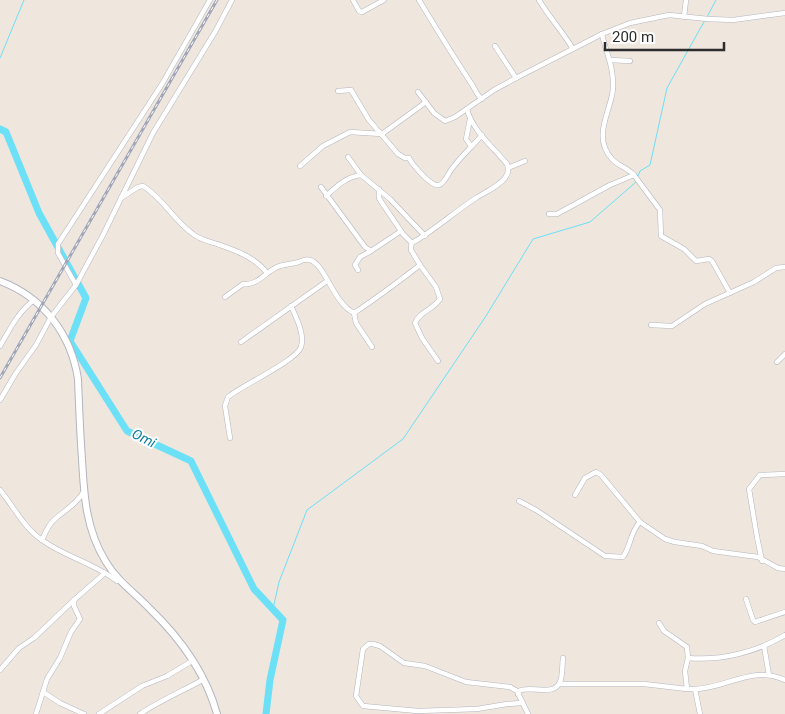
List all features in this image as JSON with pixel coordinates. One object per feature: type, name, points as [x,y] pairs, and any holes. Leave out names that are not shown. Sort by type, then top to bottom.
[{"type":"main road","points":[[0,280],[34,300],[52,317],[67,341],[77,371],[86,514],[94,539],[106,563],[124,586],[150,608],[192,661],[204,679],[217,714]]},
{"type":"street","points":[[76,284],[58,253],[58,244],[162,84],[210,0]]},
{"type":"street","points":[[0,400],[52,317],[76,284],[103,235],[153,134],[232,0]]},
{"type":"street","points":[[352,0],[358,11],[362,12],[384,0]]},
{"type":"street","points":[[420,0],[456,61],[482,99]]},
{"type":"street","points":[[539,0],[572,49]]},
{"type":"street","points":[[684,17],[686,0]]},
{"type":"street","points":[[418,92],[434,113],[445,121],[451,120],[516,78],[602,34],[630,23],[654,16],[669,15],[708,20],[733,20],[785,13]]},
{"type":"street","points":[[602,34],[610,60],[613,86],[603,125],[605,146],[612,158],[634,175],[660,210],[661,236],[684,249],[696,261],[710,259],[730,293]]},
{"type":"street","points":[[495,46],[516,78]]},
{"type":"street","points":[[610,60],[630,61]]},
{"type":"street","points":[[338,91],[351,90],[369,120],[398,154],[409,158],[424,177],[437,186],[444,181],[452,167],[482,135]]},
{"type":"street","points":[[300,166],[323,146],[350,132],[382,134],[426,102]]},
{"type":"street","points":[[438,361],[427,346],[415,323],[417,318],[436,305],[440,299],[436,287],[420,265],[410,246],[475,198],[503,180],[507,176],[508,168],[470,119],[466,109]]},
{"type":"street","points":[[470,119],[466,139],[471,146]]},
{"type":"street","points":[[348,157],[361,175],[390,198],[425,236]]},
{"type":"street","points":[[508,168],[525,161]]},
{"type":"street","points":[[326,196],[343,182],[361,175]]},
{"type":"street","points":[[549,214],[557,214],[610,185],[634,175]]},
{"type":"street","points":[[121,198],[138,187],[143,186],[158,198],[168,211],[192,234],[252,258],[261,264],[267,273]]},
{"type":"street","points":[[320,187],[366,248],[371,251]]},
{"type":"street","points":[[379,189],[379,198],[382,204],[412,243]]},
{"type":"street","points":[[358,270],[355,265],[360,257],[401,231]]},
{"type":"street","points":[[224,297],[243,284],[250,285],[255,283],[267,273],[281,266],[311,260],[322,271],[345,308],[354,313],[356,323],[372,347]]},
{"type":"street","points":[[354,313],[420,265]]},
{"type":"street","points":[[651,324],[672,326],[704,304],[754,282],[776,268],[785,266]]},
{"type":"street","points":[[241,342],[327,281]]},
{"type":"street","points":[[0,346],[16,317],[34,300]]},
{"type":"street","points":[[230,438],[226,406],[228,397],[280,365],[298,352],[301,347],[300,330],[290,306]]},
{"type":"street","points":[[777,362],[785,354]]},
{"type":"street","points":[[575,495],[586,478],[596,472],[601,475],[640,522],[666,539],[696,544],[714,551],[752,556],[778,568],[785,569]]},
{"type":"street","points":[[762,561],[749,489],[760,475],[785,474]]},
{"type":"street","points":[[0,490],[28,528],[42,540],[105,573],[124,586]]},
{"type":"street","points":[[42,540],[45,531],[54,519],[80,498],[84,491]]},
{"type":"street","points":[[519,501],[536,510],[605,556],[624,558],[634,529],[640,522]]},
{"type":"street","points":[[0,670],[22,645],[34,638],[105,573]]},
{"type":"street","points":[[746,599],[755,622],[785,612]]},
{"type":"street","points":[[36,714],[47,679],[60,658],[71,632],[80,619],[74,606],[74,600]]},
{"type":"street","points":[[659,622],[664,631],[687,647],[688,658],[685,671],[687,689]]},
{"type":"street","points":[[688,658],[712,659],[764,646],[785,635]]},
{"type":"street","points":[[522,703],[507,704],[477,712],[418,712],[363,706],[356,696],[363,649],[365,646],[373,644],[380,646],[404,663],[426,666],[466,682],[510,687],[518,694],[528,714]]},
{"type":"street","points":[[764,646],[769,675]]},
{"type":"street","points":[[518,694],[524,688],[556,688],[559,684],[562,658]]},
{"type":"street","points":[[99,714],[142,686],[167,676],[192,661]]},
{"type":"street","points":[[559,684],[644,684],[696,689],[710,688],[761,673],[785,680]]},
{"type":"street","points":[[140,714],[159,701],[183,691],[204,679]]},
{"type":"street","points":[[696,689],[700,714]]},
{"type":"street","points":[[43,692],[60,703],[84,714]]},
{"type":"waterway","points":[[0,58],[24,0]]},
{"type":"waterway","points":[[707,17],[716,0]]},
{"type":"waterway","points":[[638,176],[640,171],[650,165],[667,88],[705,20]]},
{"type":"waterway","name":"Omi","points":[[0,129],[6,132],[39,213],[86,298],[70,341],[127,431],[191,461],[254,589],[283,620],[270,680],[266,714]]},
{"type":"waterway","points":[[273,609],[279,582],[307,510],[403,439],[486,316],[533,239],[590,222],[636,182]]},
{"type":"railway","points":[[0,378],[217,0]]}]
